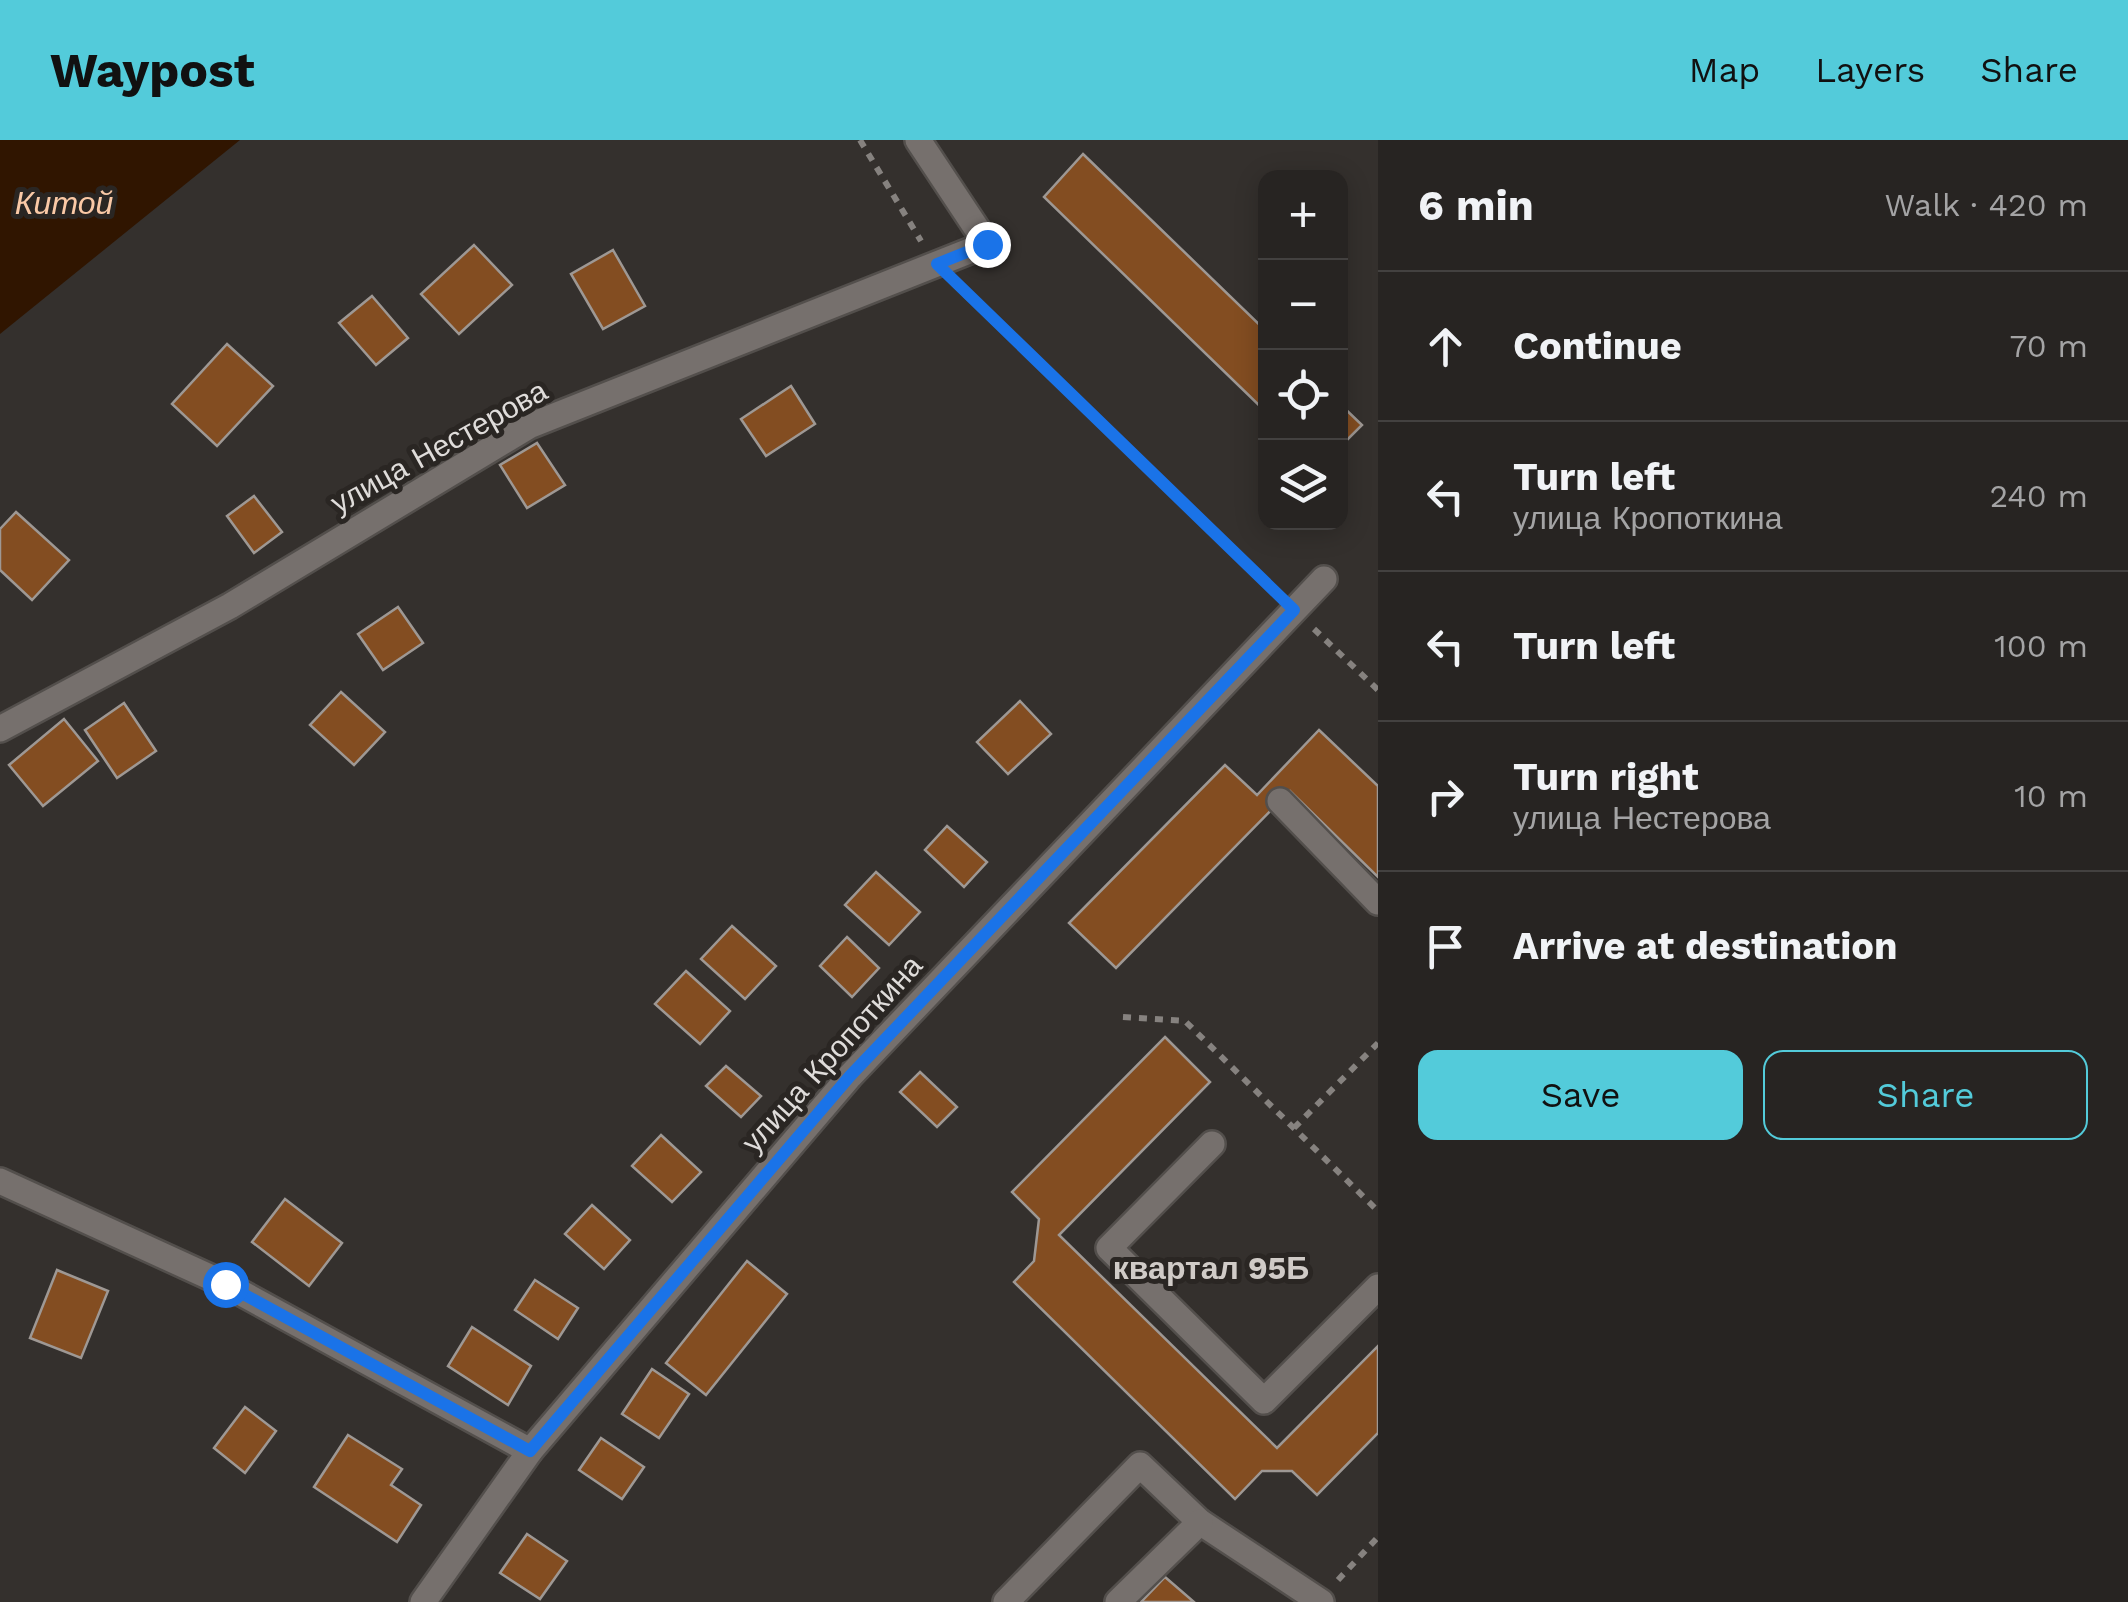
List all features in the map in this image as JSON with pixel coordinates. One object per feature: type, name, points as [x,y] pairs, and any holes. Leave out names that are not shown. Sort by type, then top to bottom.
[{"type":"street","name":"улица Нестерова","points":[[0,729],[230,606],[529,426],[987,244],[918,140]]},
{"type":"street","name":"улица Кропоткина","points":[[423,1602],[530,1451],[850,1076],[1324,579]]},
{"type":"street","points":[[1280,801],[1378,902]]},
{"type":"street","points":[[1212,1144],[1109,1248],[1264,1401],[1378,1287]]},
{"type":"street","points":[[0,1182],[225,1284],[530,1451]]},
{"type":"street","points":[[1006,1602],[1140,1464],[1200,1522],[1320,1601]]},
{"type":"street","points":[[1118,1602],[1200,1522]]},
{"type":"path","points":[[860,140],[883,184],[937,264],[1378,690]]},
{"type":"path","points":[[1123,1017],[1184,1021],[1378,1212]]},
{"type":"path","points":[[1294,1128],[1378,1043]]},
{"type":"path","points":[[1320,1601],[1378,1538]]},
{"type":"water","name":"Китой","points":[[0,140],[240,140],[0,334]]},
{"type":"building","points":[[1083,154],[1258,323],[1258,404],[1044,197]]},
{"type":"building","points":[[474,245],[512,285],[459,334],[421,294]]},
{"type":"building","points":[[613,250],[645,306],[603,329],[571,274]]},
{"type":"building","points":[[372,296],[408,338],[376,365],[339,323]]},
{"type":"building","points":[[227,344],[273,386],[217,446],[172,404]]},
{"type":"building","points":[[791,386],[815,424],[766,456],[741,419]]},
{"type":"building","points":[[1348,412],[1362,425],[1348,439]]},
{"type":"building","points":[[537,443],[565,485],[527,508],[500,465]]},
{"type":"building","points":[[254,496],[282,532],[254,553],[227,516]]},
{"type":"building","points":[[16,512],[69,560],[32,600],[0,570],[0,529]]},
{"type":"building","points":[[398,607],[423,643],[383,670],[358,634]]},
{"type":"building","points":[[341,692],[385,732],[354,765],[310,725]]},
{"type":"building","points":[[1020,701],[1051,734],[1008,774],[977,742]]},
{"type":"building","points":[[124,703],[156,751],[117,778],[85,730]]},
{"type":"building","points":[[64,719],[98,761],[43,806],[9,765]]},
{"type":"building","points":[[1319,730],[1378,786],[1378,877],[1290,791],[1116,968],[1069,923],[1225,765],[1257,795]]},
{"type":"building","points":[[947,826],[987,862],[964,887],[925,850]]},
{"type":"building","points":[[876,872],[920,912],[889,945],[845,905]]},
{"type":"building","points":[[732,926],[776,966],[745,999],[701,959]]},
{"type":"building","points":[[847,937],[879,968],[852,997],[820,966]]},
{"type":"building","points":[[686,971],[730,1011],[700,1044],[655,1004]]},
{"type":"building","points":[[1165,1037],[1210,1082],[1059,1235],[1277,1448],[1378,1346],[1378,1433],[1317,1495],[1292,1471],[1262,1471],[1235,1499],[1014,1282],[1034,1261],[1039,1219],[1012,1192]]},
{"type":"building","points":[[726,1066],[761,1096],[741,1117],[706,1086]]},
{"type":"building","points":[[920,1072],[957,1107],[937,1127],[900,1092]]},
{"type":"building","points":[[661,1135],[701,1172],[672,1202],[632,1166]]},
{"type":"building","points":[[285,1199],[342,1243],[309,1286],[252,1242]]},
{"type":"building","points":[[592,1205],[630,1240],[604,1269],[565,1234]]},
{"type":"building","points":[[747,1261],[787,1294],[706,1395],[666,1363]]},
{"type":"building","points":[[57,1270],[108,1291],[81,1358],[30,1338]]},
{"type":"building","points":[[535,1280],[578,1308],[558,1339],[515,1310]]},
{"type":"building","points":[[472,1327],[531,1366],[508,1405],[448,1366]]},
{"type":"building","points":[[652,1369],[689,1394],[659,1438],[622,1414]]},
{"type":"building","points":[[245,1407],[276,1431],[245,1473],[214,1448]]},
{"type":"building","points":[[348,1435],[402,1469],[391,1485],[421,1505],[397,1542],[314,1487]]},
{"type":"building","points":[[601,1438],[644,1467],[622,1499],[579,1470]]},
{"type":"building","points":[[527,1534],[567,1561],[540,1599],[500,1573]]},
{"type":"building","points":[[1165,1577],[1194,1602],[1141,1602]]},
{"type":"district","name":"квартал 95Б","points":[[1211,1268]]},
{"type":"route","points":[[225,1284],[530,1451],[850,1076],[1294,610],[944,275],[937,264],[987,244]]}]
